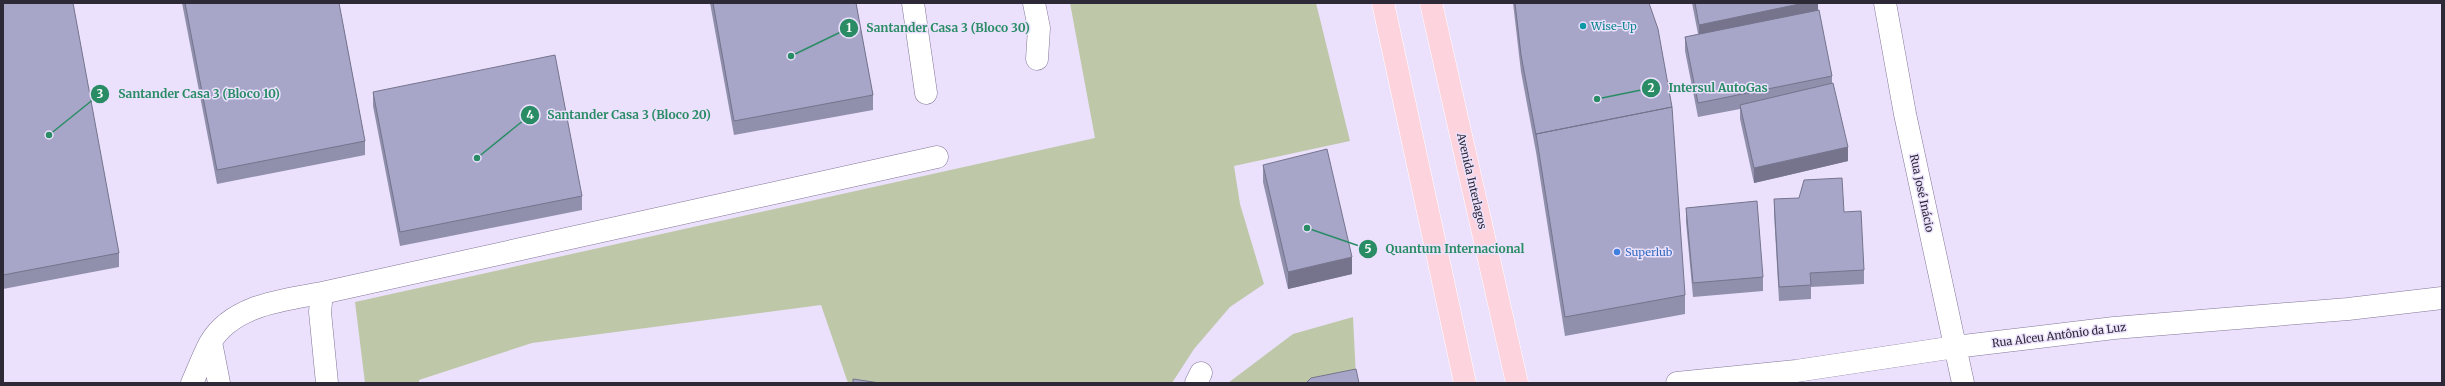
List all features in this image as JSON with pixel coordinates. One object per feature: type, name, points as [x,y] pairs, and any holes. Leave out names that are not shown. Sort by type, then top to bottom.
[{"type":"main road","points":[[1383,3],[1465,383]]},
{"type":"main road","name":"Avenida Interlagos","points":[[1431,3],[1517,383]]},
{"type":"street","points":[[913,3],[926,93]]},
{"type":"street","points":[[1034,3],[1039,28],[1037,59]]},
{"type":"street","name":"Rua José Inácio","points":[[1885,3],[1905,114],[1963,383]]},
{"type":"street","points":[[192,383],[211,342],[234,317],[275,302],[322,293],[937,157]]},
{"type":"street","points":[[322,293],[320,312],[327,383]]},
{"type":"street","name":"Rua Alceu Antônio da Luz","points":[[1677,383],[1796,371],[1955,347],[2114,328],[2348,309],[2442,298]]},
{"type":"street","points":[[211,342],[219,383]]},
{"type":"green space","points":[[1070,3],[1316,3],[1350,141],[1234,166],[1240,204],[1264,284],[1230,307],[1194,349],[1172,383],[848,383],[821,305],[532,343],[419,380],[419,383],[365,383],[355,302],[1095,138]]},
{"type":"green space","points":[[1353,317],[1356,378],[1327,383],[1228,383],[1293,334]]},
{"type":"building","points":[[3,3],[73,3],[119,253],[3,275]]},
{"type":"building","points":[[185,3],[339,3],[365,141],[217,170]]},
{"type":"building","points":[[713,3],[856,3],[873,95],[734,121]]},
{"type":"building","points":[[1515,3],[1649,3],[1658,29],[1672,107],[1536,135],[1521,55]]},
{"type":"building","points":[[1695,3],[1804,3],[1699,25]]},
{"type":"building","points":[[1819,10],[1832,76],[1698,103],[1685,37]]},
{"type":"building","points":[[555,55],[582,196],[400,232],[373,92]]},
{"type":"building","points":[[1833,83],[1848,147],[1754,168],[1740,105]]},
{"type":"building","name":"Superlub","points":[[1672,107],[1685,295],[1565,317],[1536,134]]},
{"type":"building","points":[[1327,149],[1352,257],[1288,272],[1263,165]]},
{"type":"building","points":[[1842,178],[1844,212],[1861,211],[1864,270],[1810,273],[1811,285],[1779,287],[1774,199],[1799,198],[1804,180]]},
{"type":"building","points":[[1757,201],[1763,277],[1693,283],[1686,208]]},
{"type":"building","points":[[1356,369],[1359,383],[1306,383],[1311,378]]},
{"type":"building","points":[[853,379],[880,383],[853,383]]},
{"type":"place","name":"Wise-Up","points":[[1583,26]]},
{"type":"place","name":"Santander Casa 3 (Bloco 30)","points":[[791,56]]},
{"type":"place","name":"Intersul AutoGas","points":[[1597,99]]},
{"type":"place","name":"Santander Casa 3 (Bloco 10)","points":[[49,135]]},
{"type":"place","name":"Santander Casa 3 (Bloco 20)","points":[[477,158]]},
{"type":"place","name":"Quantum Internacional","points":[[1307,228]]},
{"type":"place","name":"Superlub","points":[[1617,252]]}]
